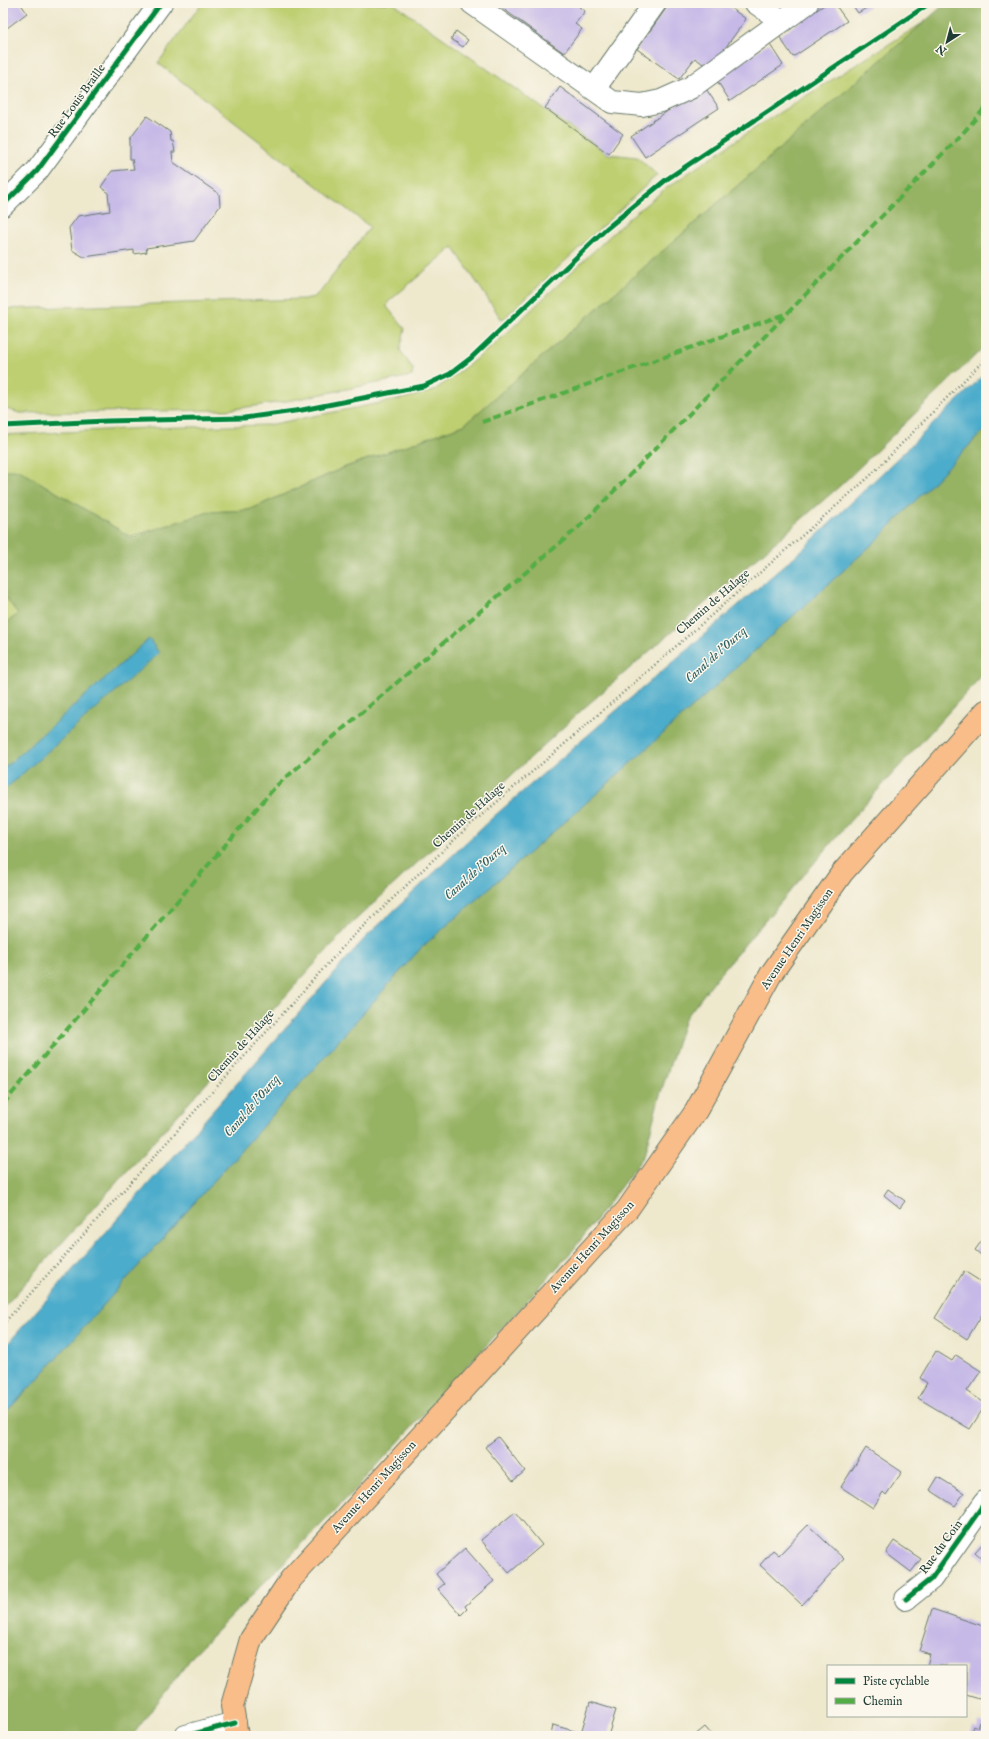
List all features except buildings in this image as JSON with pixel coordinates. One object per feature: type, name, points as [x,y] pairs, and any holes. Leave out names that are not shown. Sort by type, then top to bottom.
[{"type":"main road","name":"Avenue Henri Magisson","points":[[236,1730],[232,1706],[251,1639],[291,1579],[627,1210],[696,1111],[771,974],[842,873],[986,711]]},
{"type":"street","name":"Rue Louis Braille","points":[[4,203],[37,171],[161,3]]},
{"type":"street","points":[[472,3],[612,102],[642,105],[661,101],[690,88],[807,3]]},
{"type":"street","points":[[594,89],[655,3]]},
{"type":"street","points":[[756,3],[782,21]]},
{"type":"street","name":"Rue du Coin","points":[[906,1599],[931,1579],[986,1501]]},
{"type":"street","points":[[186,1736],[236,1730]]},
{"type":"green space","points":[[202,3],[393,3],[608,154],[637,157],[657,175],[502,320],[453,247],[388,302],[387,307],[405,329],[400,350],[413,369],[412,376],[282,402],[227,410],[20,413],[3,408],[3,309],[304,299],[314,297],[321,291],[370,227],[158,63]]},
{"type":"green space","points":[[946,3],[986,3],[986,345],[841,485],[584,708],[349,926],[3,1308],[3,625],[18,614],[3,594],[3,470],[19,470],[131,537],[209,512],[249,510],[343,468],[464,425]]},
{"type":"green space","points":[[926,21],[464,425],[343,468],[249,510],[209,512],[131,537],[19,470],[3,471],[3,435],[147,428],[268,425],[411,397],[435,390],[493,346],[629,218],[668,187],[750,131]]},
{"type":"green space","points":[[986,428],[986,671],[856,814],[717,977],[685,1019],[659,1098],[644,1156],[573,1250],[354,1491],[195,1653],[132,1736],[3,1736],[3,1415],[36,1381],[421,948],[603,788],[877,540]]},
{"type":"green space","points":[[3,594],[19,614],[3,625]]},
{"type":"water","name":"Canal de l'Ourcq","points":[[986,373],[986,428],[877,540],[603,788],[421,948],[36,1381],[3,1415],[3,1349],[365,938],[492,818],[802,550]]},
{"type":"water","points":[[149,639],[159,653],[3,791],[3,769]]},
{"type":"marked path","points":[[3,1104],[276,786],[580,526],[962,134],[986,107]]},
{"type":"marked path","points":[[482,422],[785,314]]},
{"type":"cycle path","points":[[3,205],[37,171],[161,3]]},
{"type":"cycle path","points":[[3,426],[106,421],[244,418],[302,410],[424,386],[450,374],[471,358],[606,229],[667,179],[930,3]]},
{"type":"cycle path","points":[[906,1599],[931,1579],[986,1501]]},
{"type":"cycle path","points":[[186,1736],[235,1723]]}]
